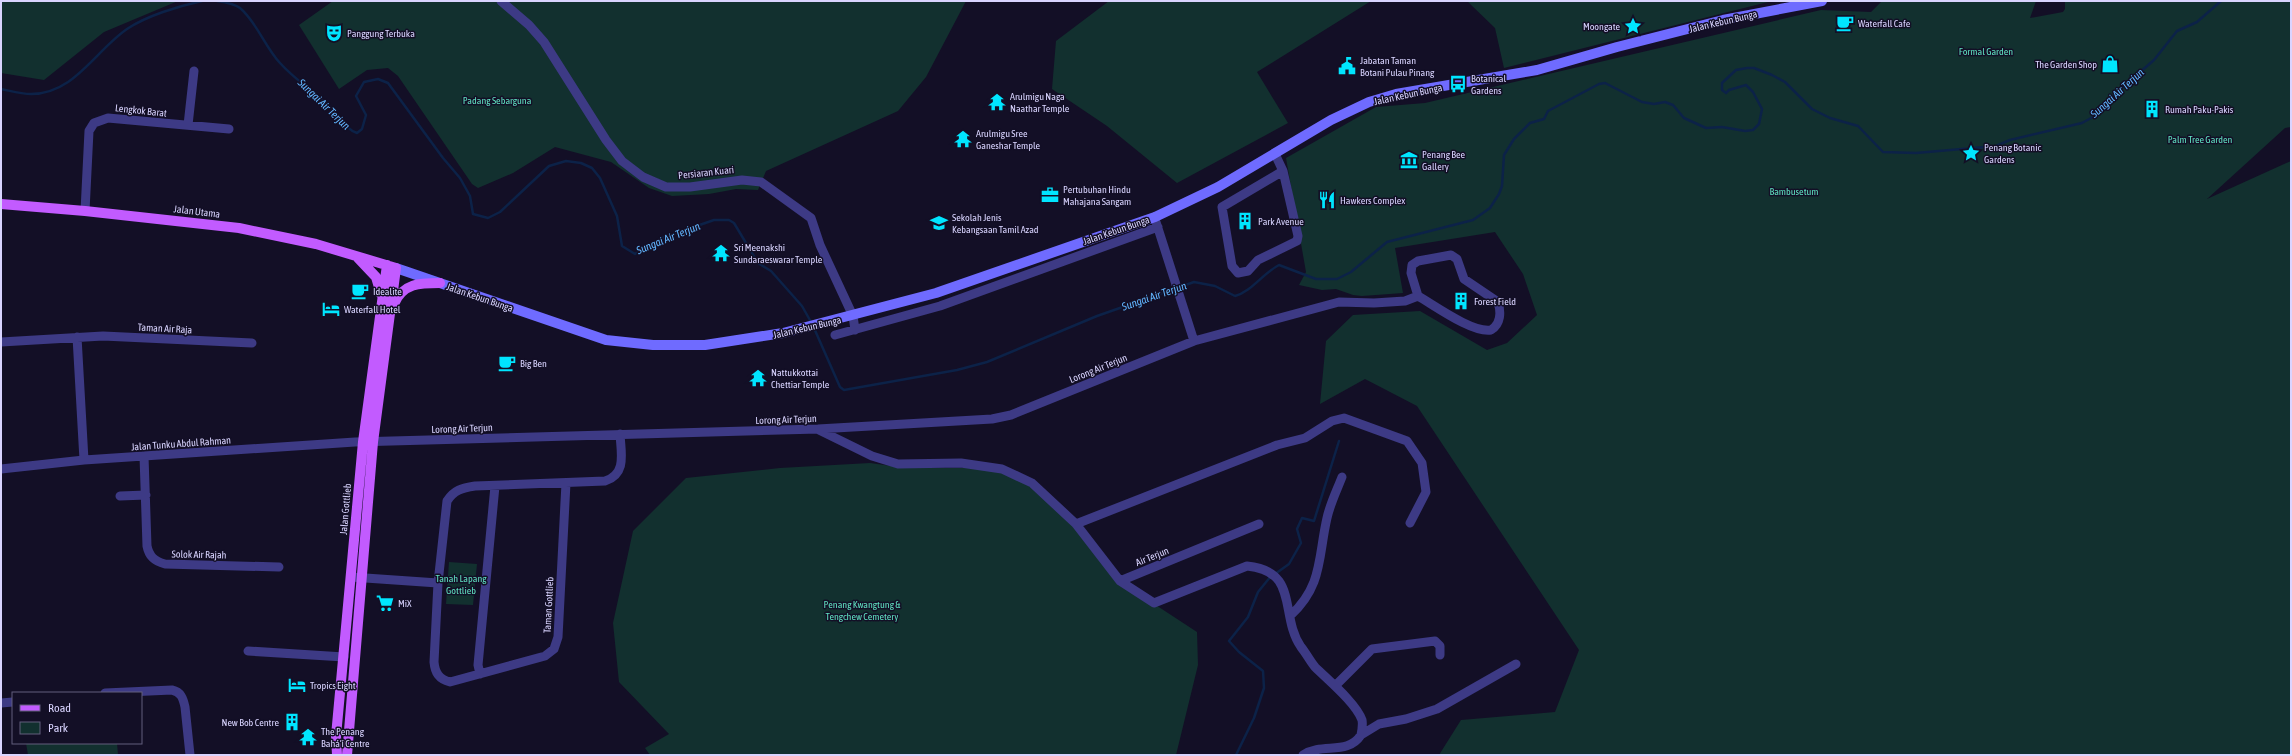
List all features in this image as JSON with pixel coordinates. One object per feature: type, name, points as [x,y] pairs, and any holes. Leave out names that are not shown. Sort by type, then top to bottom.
[{"type":"main road","name":"Jalan Utama","points":[[1,204],[85,211],[239,228],[316,244],[391,267]]},
{"type":"main road","points":[[357,256],[376,277],[382,298]]},
{"type":"main road","name":"Jalan Gottlieb","points":[[337,755],[336,736],[351,577],[368,442],[382,298],[391,267]]},
{"type":"main road","name":"Jalan Gottlieb","points":[[347,755],[362,577],[368,442],[390,313],[391,267]]},
{"type":"main road","points":[[390,313],[397,297],[406,287],[421,284],[440,283]]},
{"type":"street","name":"Persiaran Kuari","points":[[501,1],[529,25],[544,42],[606,140],[622,161],[643,177],[666,186],[690,187],[742,180],[761,182],[811,218],[820,245],[852,316],[855,330]]},
{"type":"street","name":"Jalan Kebun Bunga","points":[[391,267],[606,340],[645,344],[705,345],[801,329],[936,293],[1156,222],[1275,154],[1330,120],[1369,102],[1396,94],[1537,70],[1617,47],[1723,20],[1812,5],[1822,1]]},
{"type":"street","points":[[188,126],[194,71]]},
{"type":"street","name":"Lengkok Barat","points":[[85,211],[89,131],[94,123],[108,118],[228,129]]},
{"type":"street","points":[[1275,154],[1283,171],[1298,238],[1296,242],[1258,260],[1248,271],[1238,273],[1232,266],[1223,205],[1283,171]]},
{"type":"street","points":[[835,335],[940,306],[1156,222],[1180,293],[1194,341]]},
{"type":"street","points":[[1451,255],[1457,259],[1464,279],[1498,302],[1500,318],[1494,328],[1482,330],[1459,320],[1418,296],[1411,273],[1412,265],[1418,261],[1451,255]]},
{"type":"street","name":"Lorong Air Terjun","points":[[368,442],[818,429],[992,419],[1011,415],[1194,341],[1339,302],[1374,303],[1405,301],[1418,296]]},
{"type":"street","points":[[77,336],[84,460]]},
{"type":"street","name":"Taman Air Raja","points":[[1,342],[77,336],[103,336],[252,343]]},
{"type":"street","points":[[1076,524],[1277,445],[1305,438],[1332,421],[1344,418],[1407,441],[1422,463],[1426,492],[1410,523]]},
{"type":"street","points":[[818,429],[872,456],[898,464],[961,463],[1002,469],[1032,483],[1076,524],[1120,581],[1154,603],[1247,566],[1262,567],[1276,577],[1286,594],[1290,616],[1297,640],[1315,666],[1335,686],[1362,719],[1379,724]]},
{"type":"street","name":"Taman Gottlieb","points":[[566,483],[557,644],[554,649],[545,656],[480,674],[450,682],[442,680],[437,674],[434,662],[438,583],[447,501],[452,493],[461,488],[605,481],[614,478],[620,472],[622,464],[620,434]]},
{"type":"street","name":"Jalan Tunku Abdul Rahman","points":[[1,469],[84,460],[368,442]]},
{"type":"street","name":"Solok Air Rajah","points":[[144,456],[147,546],[149,554],[159,562],[279,567]]},
{"type":"street","points":[[1290,616],[1301,606],[1312,588],[1323,552],[1327,517],[1342,477]]},
{"type":"street","points":[[480,674],[478,665],[495,486]]},
{"type":"street","points":[[120,496],[146,495]]},
{"type":"street","name":"Air Terjun","points":[[1120,581],[1259,524]]},
{"type":"street","points":[[351,577],[438,583]]},
{"type":"street","points":[[1335,686],[1372,649],[1435,641],[1440,646],[1440,655]]},
{"type":"street","points":[[248,651],[344,657]]},
{"type":"street","points":[[1303,755],[1321,748],[1344,749],[1351,746],[1361,735],[1379,724],[1406,719],[1437,709],[1516,664]]},
{"type":"street","points":[[127,692],[172,690],[177,691],[182,696],[185,707],[190,755]]},
{"type":"street","points":[[1,703],[12,702]]},
{"type":"street","points":[[1361,735],[1362,719]]},
{"type":"green space","points":[[1,1],[178,1],[104,32],[44,80],[1,73]]},
{"type":"green space","name":"Padang Sebarguna","points":[[333,1],[966,1],[926,77],[898,111],[766,171],[758,190],[736,189],[709,194],[672,196],[649,188],[611,162],[555,147],[513,173],[478,188],[472,184],[398,76],[388,68],[367,70],[339,89],[299,25]]},
{"type":"green space","points":[[1109,1],[1371,1],[1257,72],[1288,123],[1177,183],[1107,126],[1052,89],[1056,41]]},
{"type":"green space","points":[[1467,1],[1772,1],[1504,68],[1495,28]]},
{"type":"green space","points":[[1882,1],[2036,1],[2030,18],[2063,12],[2065,9],[2065,1],[2291,1],[2291,127],[2285,128],[2207,199],[2291,161],[2291,755],[1439,755],[1461,720],[1555,712],[1579,650],[1417,406],[1365,379],[1320,404],[1326,341],[1353,315],[1420,311],[1487,350],[1507,343],[1537,315],[1523,274],[1495,232],[1395,248],[1403,293],[1362,296],[1353,295],[1336,289],[1322,290],[1299,285],[1306,272],[1286,158],[1376,107],[1425,103],[1821,10],[1871,12]]},
{"type":"green space","name":"Penang Kwangtung & Tengchew Cemetery","points":[[870,463],[906,468],[987,468],[1027,478],[1073,517],[1116,579],[1197,632],[1198,665],[1176,755],[650,755],[645,748],[669,734],[619,682],[613,623],[633,531],[686,478],[780,468]]},
{"type":"green space","name":"Tanah Lapang Gottlieb","points":[[449,562],[477,564],[473,605],[446,604]]},
{"type":"green space","points":[[26,744],[117,744],[118,755],[28,755]]},
{"type":"waterway","name":"Sungai Air Terjun","points":[[1,89],[31,94],[46,92],[60,87],[83,70],[115,38],[135,24],[163,12],[202,1]]},
{"type":"waterway","name":"Sungai Air Terjun","points":[[217,1],[235,5],[246,13],[280,63],[292,75],[325,102],[349,129],[357,133],[362,129],[366,115],[356,96],[364,82],[378,79],[388,83],[443,158],[460,178],[470,196],[473,214],[488,218],[500,212],[549,166],[566,161],[581,163],[592,168],[600,178],[617,216],[622,246],[635,254],[662,238],[714,220],[729,220],[734,223],[758,263],[771,271],[802,306],[811,322]]},
{"type":"waterway","name":"Sungai Air Terjun","points":[[814,328],[840,387],[844,390],[957,370],[987,362],[1097,316],[1194,282],[1215,286],[1235,296],[1246,291],[1279,265],[1316,279],[1337,279],[1351,272],[1387,242],[1473,220],[1490,208],[1502,186],[1504,155],[1514,139],[1530,123],[1544,119],[1548,111],[1599,84],[1605,83],[1642,102],[1654,104],[1665,102],[1673,105],[1684,118],[1706,128],[1722,127],[1745,131],[1753,130],[1759,124],[1762,109],[1753,92],[1746,85],[1729,90],[1726,93],[1722,90],[1722,83],[1736,70],[1754,68],[1785,82],[1812,109],[1830,118],[1858,126],[1883,152],[1916,153],[1996,146],[2010,140],[2082,123],[2093,117],[2124,86],[2154,60],[2177,31],[2197,22],[2221,1]]},
{"type":"waterway","points":[[1275,574],[1289,564],[1301,543],[1297,529],[1302,518],[1314,521],[1339,441]]},
{"type":"waterway","points":[[1236,755],[1254,718],[1264,688],[1263,671],[1239,652],[1229,641],[1248,617],[1258,592],[1271,576]]},
{"type":"place","name":"Waterfall Cafe","points":[[1845,23]]},
{"type":"place","name":"Moongate","points":[[1633,26]]},
{"type":"place","name":"Panggung Terbuka","points":[[334,33]]},
{"type":"place","name":"The Garden Shop","points":[[2110,64]]},
{"type":"place","name":"Jabatan Taman Botani Pulau Pinang","points":[[1347,66]]},
{"type":"place","name":"Botanical Gardens","points":[[1458,84]]},
{"type":"place","name":"Arulmigu Naga Naathar Temple","points":[[997,102]]},
{"type":"place","name":"Rumah Paku-Pakis","points":[[2152,109]]},
{"type":"place","name":"Arulmigu Sree Ganeshar Temple","points":[[963,139]]},
{"type":"place","name":"Penang Botanic Gardens","points":[[1971,153]]},
{"type":"place","name":"Penang Bee Gallery","points":[[1409,160]]},
{"type":"place","name":"Pertubuhan Hindu Mahajana Sangam","points":[[1050,195]]},
{"type":"place","name":"Hawkers Complex","points":[[1327,200]]},
{"type":"place","name":"Park Avenue","points":[[1245,221]]},
{"type":"place","name":"Sekolah Jenis Kebangsaan Tamil Azad","points":[[939,223]]},
{"type":"place","name":"Sri Meenakshi Sundaraeswarar Temple","points":[[721,253]]},
{"type":"place","name":"Idealite","points":[[360,291]]},
{"type":"place","name":"Forest Field","points":[[1461,301]]},
{"type":"place","name":"Waterfall Hotel","points":[[331,309]]},
{"type":"place","name":"Big Ben","points":[[507,363]]},
{"type":"place","name":"Nattukkottai Chettiar Temple","points":[[758,378]]},
{"type":"place","name":"MiX","points":[[385,603]]},
{"type":"place","name":"Tropics Eight","points":[[297,685]]},
{"type":"place","name":"New Bob Centre","points":[[292,722]]},
{"type":"place","name":"The Penang Bahá’í Centre","points":[[308,737]]},
{"type":"park label","name":"Formal Garden","points":[[1986,51]]},
{"type":"park label","name":"Palm Tree Garden","points":[[2200,139]]},
{"type":"park label","name":"Bambusetum","points":[[1794,191]]}]
